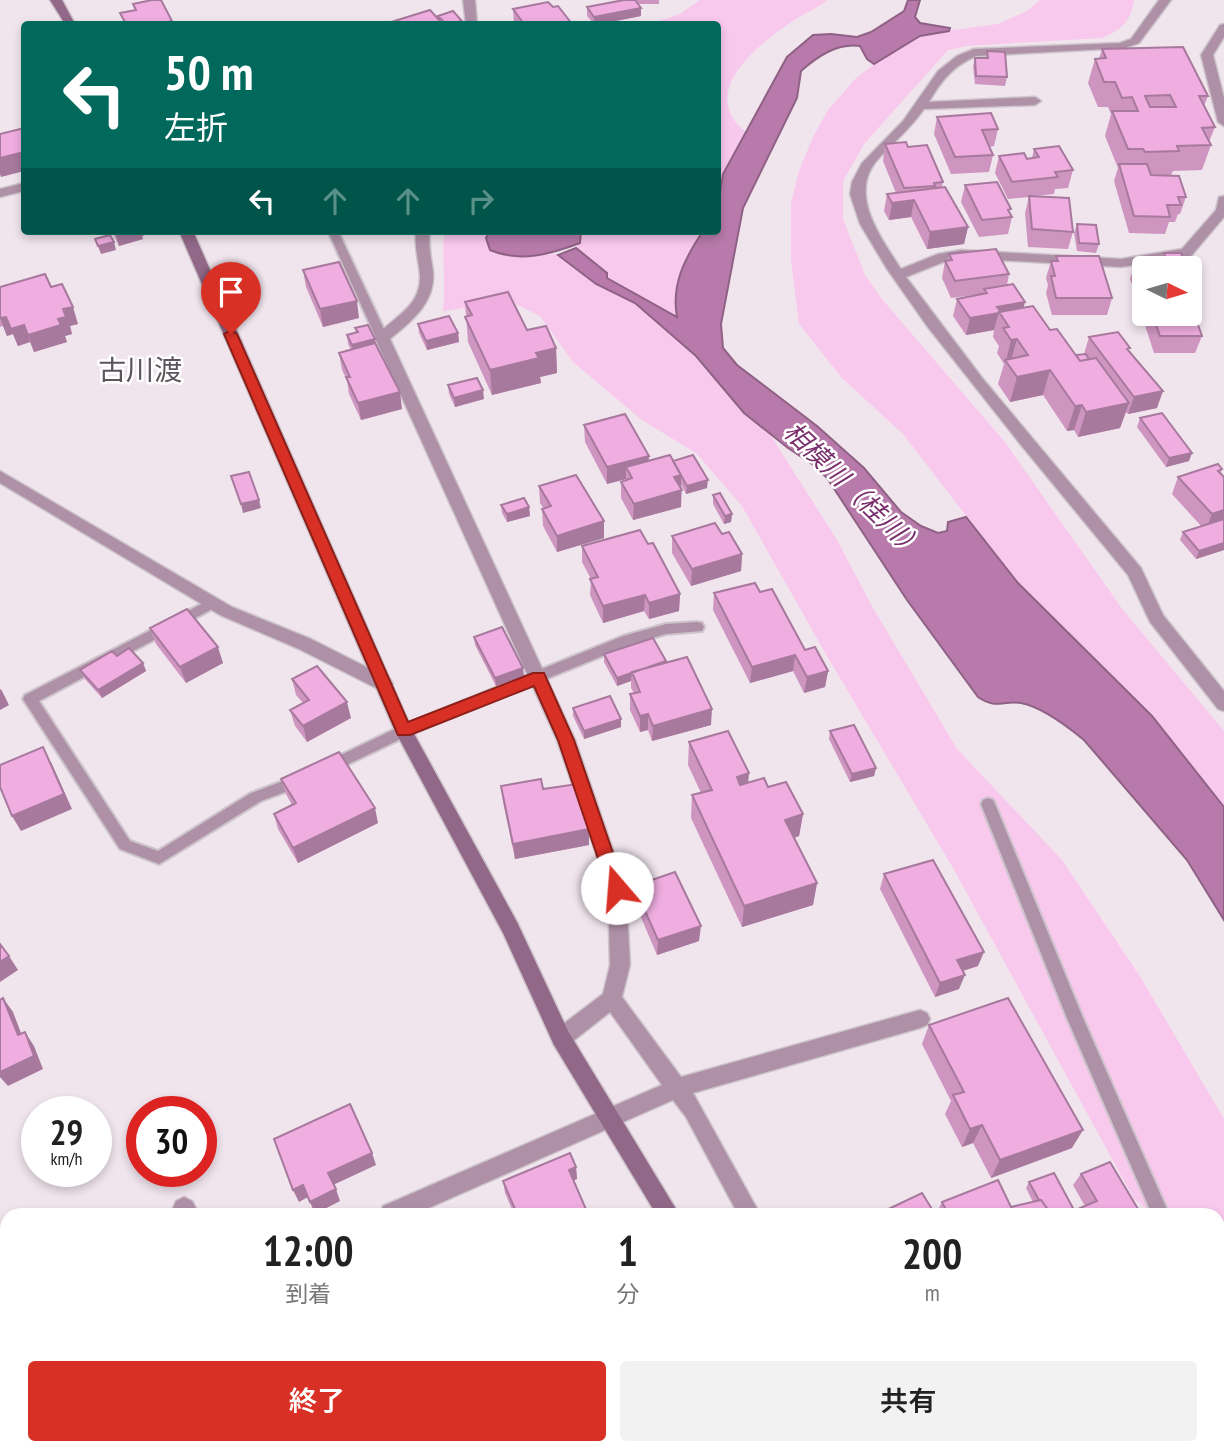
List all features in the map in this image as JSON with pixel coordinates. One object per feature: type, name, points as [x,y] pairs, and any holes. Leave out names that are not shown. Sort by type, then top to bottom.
[{"type":"street","points":[[56,0],[69,21]]},
{"type":"street","points":[[469,0],[472,21]]},
{"type":"street","points":[[1165,0],[1135,41],[1121,46],[974,53],[958,57],[940,74],[907,125],[870,157],[858,179],[857,198],[861,215],[935,328],[1135,572],[1156,618],[1224,704]]},
{"type":"street","points":[[1224,27],[1207,55],[1224,122]]},
{"type":"street","points":[[919,106],[1035,101]]},
{"type":"street","points":[[0,193],[21,188]]},
{"type":"street","points":[[898,275],[943,257],[961,254],[1121,263],[1186,253],[1222,211],[1224,200]]},
{"type":"street","points":[[188,235],[404,731],[510,928],[561,1038],[664,1208]]},
{"type":"street","points":[[422,235],[428,280],[419,306],[382,338],[566,740],[617,888],[621,965],[612,999],[561,1038]]},
{"type":"street","points":[[0,476],[213,603],[384,684]]},
{"type":"street","points":[[612,999],[693,1110],[746,1208]]},
{"type":"street","points":[[404,1208],[678,1088],[920,1019]]},
{"type":"lane","points":[[334,235],[382,338]]},
{"type":"lane","points":[[213,603],[30,698],[125,845],[159,858],[256,797],[294,784],[404,731],[628,640],[666,629],[697,628]]},
{"type":"lane","points":[[988,804],[1075,1018],[1158,1208]]},
{"type":"shaded area","points":[[700,0],[827,0],[768,39],[739,68],[730,84],[727,101],[732,117],[747,133],[728,165],[721,192],[721,21],[659,21],[680,14]]},
{"type":"shaded area","points":[[1040,0],[1134,0],[1128,20],[1115,32],[1102,38],[967,46],[948,50],[864,144],[843,181],[843,219],[865,275],[881,298],[1004,441],[1123,610],[1224,731],[1224,807],[1152,716],[1018,583],[903,434],[842,378],[799,324],[791,260],[791,203],[799,171],[828,110],[856,78],[899,46],[931,33],[998,24],[1027,11]]},
{"type":"shaded area","points":[[444,235],[487,235],[486,238],[549,255],[556,254],[596,284],[635,303],[688,348],[744,412],[769,433],[837,540],[873,608],[957,749],[1062,860],[1141,978],[1224,1119],[1224,1208],[1146,1208],[1134,1199],[953,868],[827,656],[742,506],[696,453],[642,420],[573,362],[540,316],[510,301],[443,311]]},
{"type":"shaded area","points":[[580,235],[701,235],[681,272],[675,306],[677,318],[607,277],[607,273],[576,251]]},
{"type":"water","name":"相模川（桂川）","points":[[908,0],[920,0],[915,17],[920,23],[950,28],[949,31],[920,36],[874,64],[867,59],[860,46],[852,46],[821,56],[801,71],[797,98],[743,208],[721,324],[723,348],[737,365],[817,426],[864,468],[901,512],[921,526],[938,533],[947,531],[948,522],[966,517],[1018,583],[1152,716],[1224,807],[1224,920],[1187,860],[1084,740],[1037,708],[1014,702],[995,704],[978,697],[907,600],[827,478],[815,466],[744,413],[696,356],[635,303],[596,284],[558,255],[576,248],[607,273],[607,278],[677,317],[676,293],[685,261],[700,235],[721,235],[723,174],[787,57],[813,35],[857,37],[871,32],[904,11]]},
{"type":"water","points":[[487,235],[581,235],[580,243],[535,256],[513,256],[490,250]]},
{"type":"building","points":[[161,0],[172,21],[124,21],[120,13],[136,10],[133,4]]},
{"type":"building","points":[[635,0],[641,8],[594,17],[587,7]]},
{"type":"building","points":[[548,2],[553,7],[558,6],[570,21],[522,21],[513,9]]},
{"type":"building","points":[[430,10],[440,21],[394,21]]},
{"type":"building","points":[[453,11],[462,21],[443,21],[438,16]]},
{"type":"building","points":[[1183,47],[1208,96],[1199,96],[1215,127],[1202,128],[1211,145],[1177,146],[1179,151],[1145,152],[1143,149],[1128,149],[1112,111],[1138,111],[1132,97],[1122,98],[1115,82],[1104,82],[1095,59],[1106,58],[1102,49]],"holes":[[[1170,95],[1176,107],[1150,107],[1145,96]]]},
{"type":"building","points":[[987,51],[1005,52],[1007,77],[976,76],[975,58],[988,58]]},
{"type":"building","points":[[991,113],[998,129],[982,130],[993,155],[955,157],[937,117]]},
{"type":"building","points":[[21,129],[21,153],[0,158],[0,134]]},
{"type":"building","points":[[906,142],[908,147],[927,145],[943,182],[934,183],[935,186],[904,188],[885,144]]},
{"type":"building","points":[[1059,146],[1073,170],[1055,172],[1058,177],[1012,182],[999,156],[1024,153],[1027,159],[1039,157],[1034,149]]},
{"type":"building","points":[[1119,164],[1147,164],[1151,175],[1179,176],[1186,197],[1178,197],[1181,205],[1167,205],[1170,217],[1134,216]]},
{"type":"building","points":[[997,182],[1011,209],[1008,210],[1012,217],[982,220],[965,185]]},
{"type":"building","points":[[945,187],[968,227],[930,232],[914,200],[892,203],[887,194]]},
{"type":"building","points":[[1029,196],[1069,198],[1073,232],[1032,229]]},
{"type":"building","points":[[1077,224],[1096,225],[1099,244],[1079,243]]},
{"type":"building","points":[[110,235],[114,242],[98,246],[95,239]]},
{"type":"building","points":[[996,249],[1009,274],[955,281],[945,261],[952,260],[949,254]]},
{"type":"building","points":[[1164,253],[1181,253],[1182,256],[1165,256]]},
{"type":"building","points":[[1056,256],[1099,256],[1112,298],[1056,298],[1051,261],[1058,261]]},
{"type":"building","points":[[339,262],[357,301],[320,309],[303,270]]},
{"type":"building","points":[[45,274],[51,287],[62,284],[73,307],[63,309],[66,317],[58,319],[61,325],[28,335],[24,325],[11,329],[6,317],[0,318],[0,287]]},
{"type":"building","points":[[1013,284],[1025,302],[997,307],[1001,312],[999,313],[970,318],[957,299],[987,293],[984,289]]},
{"type":"building","points":[[508,292],[527,330],[546,326],[556,348],[536,353],[539,358],[490,370],[465,317],[472,315],[465,302]]},
{"type":"building","points":[[1033,306],[1050,330],[1057,329],[1080,361],[1096,358],[1129,403],[1086,412],[1082,405],[1075,406],[1050,370],[1017,377],[1005,360],[1028,355],[1017,339],[1011,340],[1003,328],[1009,327],[999,312]]},
{"type":"building","points":[[449,316],[458,333],[426,341],[418,324]]},
{"type":"building","points":[[368,325],[375,339],[352,345],[347,335],[358,332],[355,328]]},
{"type":"building","points":[[1157,326],[1198,326],[1202,336],[1160,336]]},
{"type":"building","points":[[1118,332],[1130,348],[1127,349],[1163,391],[1134,397],[1089,337]]},
{"type":"building","points":[[375,343],[400,392],[358,403],[339,353]]},
{"type":"building","points":[[1086,354],[1089,359],[1080,361],[1076,355]]},
{"type":"building","points":[[477,378],[483,390],[454,398],[448,385]]},
{"type":"building","points":[[1162,413],[1192,453],[1169,458],[1140,418]]},
{"type":"building","points":[[625,414],[649,456],[607,467],[584,425]]},
{"type":"building","points":[[670,455],[681,475],[674,477],[682,490],[634,504],[621,482],[632,478],[626,467]]},
{"type":"building","points":[[693,455],[708,480],[687,486],[673,461]]},
{"type":"building","points":[[1218,464],[1222,469],[1218,471],[1224,477],[1224,510],[1212,514],[1178,477]]},
{"type":"building","points":[[249,472],[259,500],[241,504],[231,476]]},
{"type":"building","points":[[576,475],[604,521],[557,536],[542,509],[551,506],[539,486]]},
{"type":"building","points":[[720,493],[732,514],[725,516],[713,495]]},
{"type":"building","points":[[524,498],[529,507],[507,514],[501,505]]},
{"type":"building","points":[[1224,519],[1224,543],[1199,551],[1183,532]]},
{"type":"building","points":[[715,523],[722,534],[729,532],[742,554],[692,569],[672,536]]},
{"type":"building","points":[[640,530],[648,544],[653,543],[680,594],[649,603],[645,595],[603,606],[590,579],[598,577],[582,546]]},
{"type":"building","points":[[755,583],[760,592],[772,589],[805,650],[815,647],[828,671],[807,677],[795,655],[752,667],[714,593]]},
{"type":"building","points":[[187,609],[218,647],[180,667],[150,628]]},
{"type":"building","points":[[502,627],[523,668],[495,678],[474,637]]},
{"type":"building","points":[[653,638],[666,661],[617,678],[604,654]]},
{"type":"building","points":[[129,648],[143,663],[98,690],[80,670],[112,651],[117,656]]},
{"type":"building","points":[[687,657],[712,709],[653,726],[648,714],[640,716],[630,694],[640,692],[632,672]]},
{"type":"building","points":[[317,666],[347,702],[303,726],[290,710],[309,700],[292,679]]},
{"type":"building","points":[[610,696],[621,719],[584,731],[573,708]]},
{"type":"building","points":[[854,725],[876,768],[852,774],[830,731]]},
{"type":"building","points":[[728,731],[749,773],[737,777],[740,785],[764,778],[768,787],[786,782],[803,814],[785,820],[817,883],[744,906],[692,795],[712,790],[689,742]]},
{"type":"building","points":[[43,747],[64,794],[12,816],[0,787],[0,765]]},
{"type":"building","points":[[339,752],[375,808],[293,848],[274,814],[296,803],[281,779]]},
{"type":"building","points":[[541,779],[543,789],[577,784],[589,829],[513,844],[501,786]]},
{"type":"building","points":[[933,860],[984,952],[957,960],[965,975],[940,983],[884,874]]},
{"type":"building","points":[[675,872],[701,926],[658,940],[634,886]]},
{"type":"building","points":[[0,944],[9,956],[0,962]]},
{"type":"building","points":[[3,998],[18,1035],[25,1032],[34,1056],[0,1072],[0,1000]]},
{"type":"building","points":[[1008,998],[1083,1130],[1000,1160],[982,1125],[970,1129],[953,1095],[964,1092],[929,1025]]},
{"type":"building","points":[[350,1104],[372,1153],[328,1173],[336,1189],[310,1202],[303,1185],[293,1190],[274,1139]]},
{"type":"building","points":[[570,1153],[576,1167],[569,1170],[585,1208],[514,1208],[503,1181]]},
{"type":"building","points":[[1110,1162],[1137,1208],[1080,1208],[1097,1201],[1081,1174]]},
{"type":"building","points":[[1054,1173],[1073,1208],[1047,1208],[1029,1182]]},
{"type":"building","points":[[998,1180],[1011,1207],[1041,1200],[1047,1208],[945,1208],[942,1202]]},
{"type":"building","points":[[922,1193],[931,1208],[891,1208]]},
{"type":"district","name":"古川渡","points":[[140,370]]},
{"type":"route","points":[[231,334],[404,731],[538,678],[566,740],[594,814],[617,888]]}]
